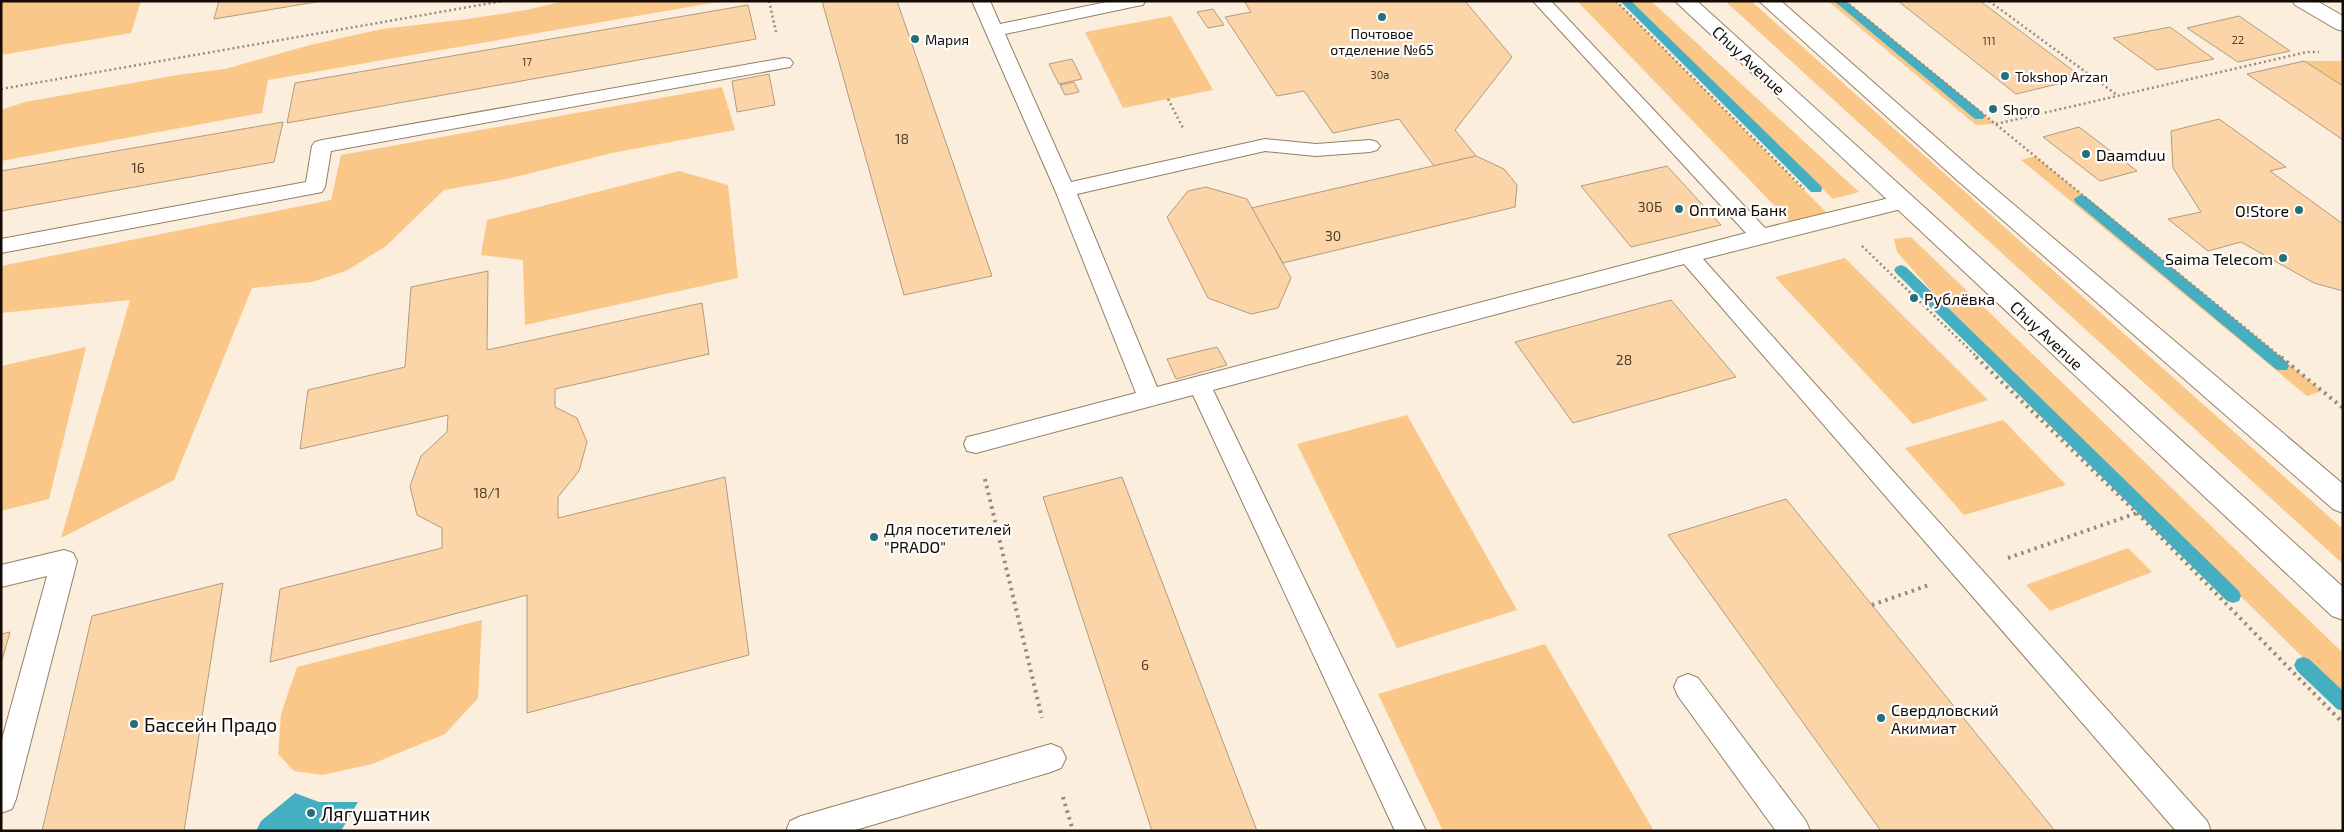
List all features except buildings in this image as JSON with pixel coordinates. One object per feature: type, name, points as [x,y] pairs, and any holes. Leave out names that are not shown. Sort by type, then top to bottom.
[{"type":"main road","name":"Chuy Avenue","points":[[1685,1],[2343,607]]},
{"type":"main road","points":[[1769,1],[1965,175],[2343,501]]},
{"type":"main road","points":[[2302,1],[2343,25]]},
{"type":"lane","points":[[981,1],[1065,190],[1150,397]]},
{"type":"lane","points":[[994,31],[1137,1]]},
{"type":"lane","points":[[1541,1],[1761,236]]},
{"type":"lane","points":[[1,246],[315,187],[322,146],[784,64]]},
{"type":"lane","points":[[1065,190],[1264,145],[1316,150],[1370,146]]},
{"type":"lane","points":[[976,444],[1688,255],[1902,202]]},
{"type":"lane","points":[[1688,255],[2196,831]]},
{"type":"lane","points":[[1199,384],[1411,831]]},
{"type":"lane","points":[[1,576],[64,561],[1,799]]},
{"type":"lane","points":[[1688,686],[1795,831]]},
{"type":"lane","points":[[801,831],[1051,758]]},
{"type":"path","points":[[1,89],[502,1]]},
{"type":"path","points":[[1616,1],[1834,218],[2137,513],[2343,723]]},
{"type":"path","points":[[1845,1],[2343,408]]},
{"type":"path","points":[[1989,1],[2118,96]]},
{"type":"path","points":[[1995,124],[2307,52],[2325,52]]},
{"type":"path","points":[[976,444],[1051,758],[1072,831]]},
{"type":"shaded area","points":[[1,1],[141,1],[131,33],[1,55]]},
{"type":"shaded area","points":[[565,1],[723,1],[268,80],[262,113],[1,161],[1,110],[25,102],[177,75],[225,69],[310,45],[382,29],[468,19],[526,10]]},
{"type":"shaded area","points":[[1577,1],[1616,1],[1826,212],[1796,228]]},
{"type":"shaded area","points":[[1628,1],[1651,1],[1859,192],[1833,199]]},
{"type":"shaded area","points":[[1725,1],[1751,1],[2343,529],[2343,564]]},
{"type":"shaded area","points":[[1828,1],[1845,1],[1995,124],[1976,125]]},
{"type":"shaded area","points":[[1171,16],[1213,90],[1123,108],[1085,32]]},
{"type":"shaded area","points":[[2304,61],[2343,61],[2343,86]]},
{"type":"shaded area","points":[[722,87],[735,130],[612,153],[507,179],[444,190],[386,246],[346,271],[312,282],[252,288],[174,480],[61,538],[130,300],[1,313],[1,266],[331,200],[341,155]]},
{"type":"shaded area","points":[[2035,156],[2322,391],[2307,396],[2021,160]]},
{"type":"shaded area","points":[[679,171],[728,185],[738,278],[525,325],[523,260],[481,255],[487,220]]},
{"type":"shaded area","points":[[1911,237],[2343,653],[2343,697],[1938,298],[1897,252],[1894,239]]},
{"type":"shaded area","points":[[1845,258],[1988,400],[1913,424],[1775,277]]},
{"type":"shaded area","points":[[86,347],[49,499],[1,511],[1,366]]},
{"type":"shaded area","points":[[1407,415],[1517,610],[1397,648],[1297,444]]},
{"type":"shaded area","points":[[2003,420],[2066,485],[1964,515],[1905,448]]},
{"type":"shaded area","points":[[2128,548],[2152,572],[2050,611],[2026,585]]},
{"type":"shaded area","points":[[482,620],[478,698],[445,734],[372,764],[322,775],[294,771],[278,754],[281,714],[297,667]]},
{"type":"shaded area","points":[[1545,644],[1654,831],[1443,831],[1378,694]]},
{"type":"water","name":"Лягушатник","points":[[295,793],[319,802],[358,802],[341,831],[256,831],[261,821]]},
{"type":"waterway","points":[[1625,1],[1816,189]]},
{"type":"waterway","points":[[1839,1],[1979,116]]},
{"type":"waterway","points":[[2080,199],[2282,366]]},
{"type":"waterway","points":[[1901,270],[2233,596]]},
{"type":"waterway","points":[[2303,665],[2343,703]]},
{"type":"place","name":"Почтовое отделение №65","points":[[1382,17]]},
{"type":"place","name":"Мария","points":[[915,39]]},
{"type":"place","name":"Tokshop Arzan","points":[[2005,76]]},
{"type":"place","name":"Shoro","points":[[1993,109]]},
{"type":"place","name":"Daamduu","points":[[2086,154]]},
{"type":"place","name":"Оптима Банк","points":[[1679,209]]},
{"type":"place","name":"O!Store","points":[[2299,210]]},
{"type":"place","name":"Saima Telecom","points":[[2283,258]]},
{"type":"place","name":"Рублёвка","points":[[1914,298]]},
{"type":"place","name":"Для посетителей \"PRADO\"","points":[[874,537]]},
{"type":"place","name":"Свердловский Акимиат","points":[[1881,718]]},
{"type":"place","name":"Бассейн Прадо","points":[[134,724]]},
{"type":"place","name":"Лягушатник","points":[[311,813]]}]
